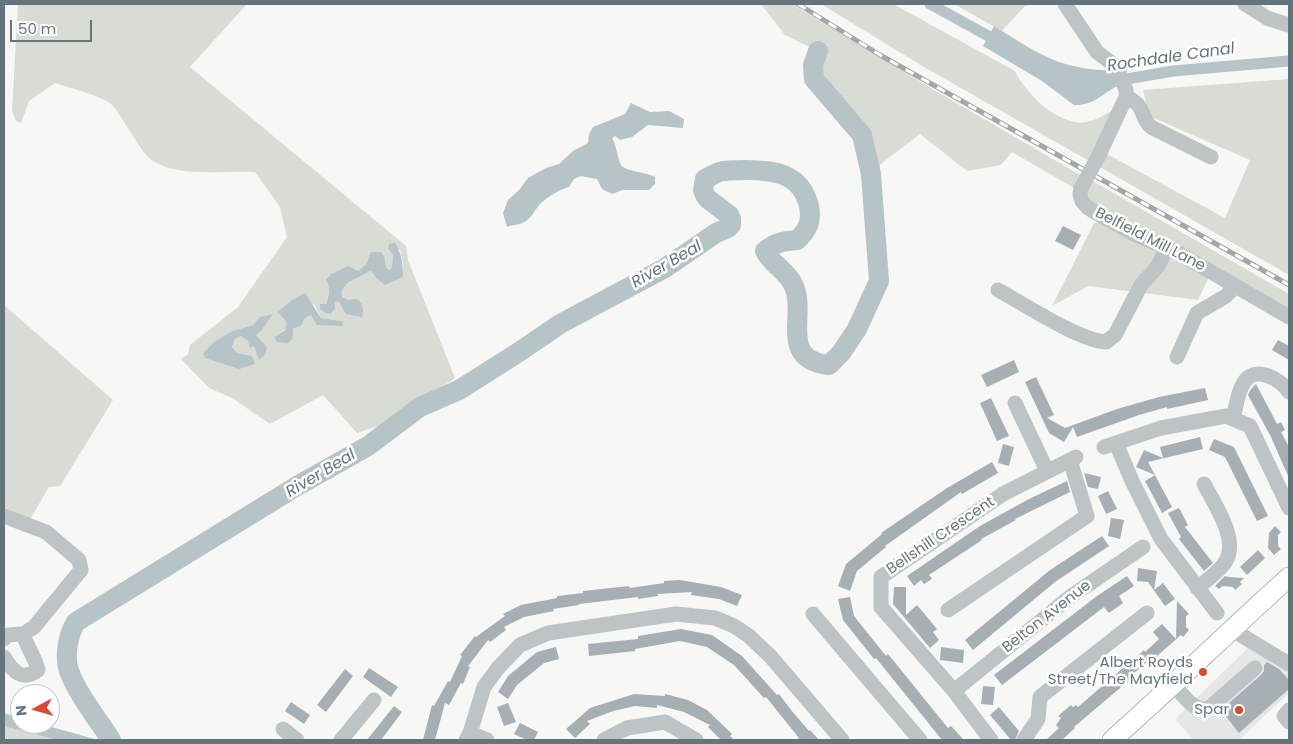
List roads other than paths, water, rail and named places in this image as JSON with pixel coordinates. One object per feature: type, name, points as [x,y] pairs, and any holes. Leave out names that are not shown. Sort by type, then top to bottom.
[{"type":"main road","points":[[1112,740],[1174,686],[1231,629],[1289,577]]},
{"type":"street","points":[[1064,4],[1097,52],[1117,68],[1142,108],[1148,124],[1211,157]]},
{"type":"street","points":[[1245,4],[1267,18],[1289,25]]},
{"type":"street","name":"Belfield Mill Lane","points":[[1133,96],[1082,188],[1080,194],[1082,201],[1096,213],[1134,234],[1167,247],[1289,317]]},
{"type":"street","points":[[998,290],[1092,340],[1106,342],[1115,335],[1141,285],[1158,266],[1167,247]]},
{"type":"street","points":[[1177,357],[1197,313],[1226,296],[1235,286]]},
{"type":"street","points":[[1233,419],[1242,385],[1246,379],[1252,376],[1260,374],[1276,378],[1289,392]]},
{"type":"street","points":[[1015,402],[1047,471]]},
{"type":"street","points":[[1217,613],[1161,539],[1132,481],[1110,445],[1161,428],[1226,416],[1250,426],[1289,508]]},
{"type":"street","name":"Bellshill Crescent","points":[[948,610],[1087,516],[1073,459],[1003,494],[881,577],[881,608],[954,691],[992,740]]},
{"type":"street","points":[[1197,588],[1224,564],[1229,552],[1226,526],[1204,484]]},
{"type":"street","points":[[4,516],[46,532],[79,560],[80,570],[34,627],[23,634],[8,635],[4,639]]},
{"type":"street","name":"Belton Avenue","points":[[954,691],[1070,597],[1143,547]]},
{"type":"street","points":[[1024,740],[1038,720],[1040,697],[1147,613]]},
{"type":"street","points":[[487,740],[468,736],[484,687],[498,668],[520,645],[548,633],[676,614],[715,618],[734,626],[749,636],[771,657],[842,740]]},
{"type":"street","points":[[813,614],[920,740]]},
{"type":"street","points":[[1231,629],[1289,664]]},
{"type":"street","points":[[4,657],[9,666],[22,675],[30,676],[38,670],[36,660],[26,645],[23,634]]},
{"type":"street","points":[[1174,686],[1193,706],[1201,710],[1208,708],[1255,668]]},
{"type":"street","points":[[341,740],[374,700]]},
{"type":"street","points":[[1289,710],[1284,716],[1289,722]]},
{"type":"street","points":[[604,740],[627,728],[665,722],[696,740]]},
{"type":"street","points":[[283,730],[297,740]]},
{"type":"waterway","name":"Rochdale Canal","points":[[930,4],[1001,43]]},
{"type":"waterway","name":"River Beal","points":[[111,740],[83,698],[69,671],[67,659],[68,646],[76,622],[297,486],[368,446],[420,407],[459,390],[560,324],[665,268],[716,233],[728,228],[731,225],[729,215],[708,199],[703,190],[705,179],[712,175],[732,170],[766,171],[785,176],[800,186],[809,206],[810,216],[804,233],[797,240],[776,244],[765,251],[793,284],[798,308],[797,333],[799,345],[804,354],[813,361],[829,365],[841,353],[857,329],[879,281],[871,174],[862,135],[814,79],[813,65],[818,51]]},
{"type":"waterway","name":"Rochdale Canal","points":[[1115,81],[1173,71],[1289,61]]},
{"type":"railway","points":[[798,4],[880,55],[1289,285]]},
{"type":"place","name":"Albert Royds Street/The Mayfield","points":[[1203,672]]},
{"type":"place","name":"Spar","points":[[1239,710]]}]
